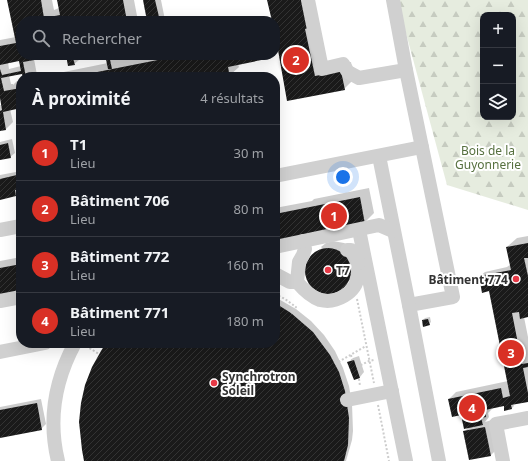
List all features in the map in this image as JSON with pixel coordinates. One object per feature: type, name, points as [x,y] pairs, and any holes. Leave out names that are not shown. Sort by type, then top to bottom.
[{"type":"lane","points":[[308,0],[322,69],[343,64],[348,72],[359,78],[406,70]]},
{"type":"lane","points":[[392,0],[453,296],[409,305]]},
{"type":"lane","points":[[280,175],[422,147]]},
{"type":"lane","points":[[378,156],[439,461]]},
{"type":"lane","points":[[280,246],[379,225],[393,231]]},
{"type":"lane","points":[[0,230],[16,227]]},
{"type":"lane","points":[[359,230],[362,262],[385,358],[406,461]]},
{"type":"lane","points":[[303,241],[304,250],[299,262],[297,282],[303,289],[320,300],[329,301],[338,299],[351,290],[356,284],[362,262]]},
{"type":"lane","points":[[347,250],[351,250],[362,262]]},
{"type":"lane","points":[[280,277],[290,282],[297,282]]},
{"type":"lane","points":[[0,301],[16,298]]},
{"type":"lane","points":[[0,352],[20,348]]},
{"type":"lane","points":[[58,461],[54,428],[55,401],[62,372],[72,348]]},
{"type":"lane","points":[[347,400],[392,391]]},
{"type":"lane","points":[[503,461],[496,424],[528,418]]},
{"type":"path","points":[[356,294],[389,461]]},
{"type":"path","points":[[280,296],[296,307],[291,313]]},
{"type":"path","points":[[335,364],[366,346]]},
{"type":"path","points":[[89,348],[99,354]]},
{"type":"path","points":[[351,355],[352,360]]},
{"type":"path","points":[[356,367],[369,361],[385,358]]},
{"type":"green space","name":"Bois de la Guyonnerie","points":[[397,0],[528,0],[528,210],[447,185]]},
{"type":"building","points":[[7,0],[41,0],[44,16],[16,16],[16,43]]},
{"type":"building","points":[[57,0],[123,0],[126,16],[55,16],[60,15]]},
{"type":"building","points":[[143,0],[155,0],[159,16],[146,16]]},
{"type":"building","points":[[267,0],[302,0],[308,28],[305,29],[315,76],[341,71],[345,90],[287,101],[280,60],[280,16],[271,16]]},
{"type":"building","points":[[16,43],[16,60],[34,60],[23,62],[25,72],[16,72],[21,71],[19,61],[0,65],[0,46]]},
{"type":"building","points":[[67,60],[74,60],[75,65],[68,66]]},
{"type":"building","points":[[106,60],[110,60],[112,69],[108,69]]},
{"type":"building","points":[[158,60],[261,60],[228,67],[229,72],[97,72]]},
{"type":"building","points":[[0,69],[2,75],[16,72],[16,75],[1,78],[4,91],[16,89],[16,109],[3,112],[6,130],[0,131],[0,111],[2,110],[0,98]]},
{"type":"building","points":[[8,143],[11,158],[0,160],[0,145]]},
{"type":"building","points":[[16,175],[16,196],[0,200],[0,179]]},
{"type":"building","points":[[360,197],[365,224],[280,240],[280,213]]},
{"type":"building","points":[[528,243],[528,258],[524,258],[528,276],[528,317],[520,319],[519,312],[512,313],[522,364],[528,363],[528,367],[523,368],[528,393],[528,402],[511,405],[512,409],[504,411],[504,406],[485,410],[486,417],[481,418],[483,425],[464,429],[461,415],[452,417],[448,399],[501,388],[503,398],[510,396],[489,291],[482,293],[479,276],[511,270],[506,247]]},
{"type":"building","name":"T7","points":[[323,248],[333,248],[341,252],[347,258],[351,266],[351,276],[347,284],[341,290],[333,294],[323,294],[315,290],[309,284],[305,276],[305,266],[309,258],[315,252]]},
{"type":"building","points":[[16,265],[16,292],[0,295],[0,268]]},
{"type":"building","name":"Synchrotron Soleil","points":[[280,306],[291,313],[313,332],[330,355],[339,372],[345,391],[349,418],[348,445],[344,461],[84,461],[79,422],[85,385],[92,367],[103,348],[280,348]]},
{"type":"building","points":[[428,319],[430,325],[423,327],[422,320]]},
{"type":"building","points":[[354,360],[360,378],[354,380],[347,362]]},
{"type":"building","points":[[37,403],[42,430],[0,438],[0,410]]},
{"type":"building","points":[[485,427],[491,456],[469,460],[463,431]]},
{"type":"place","name":"Bâtiment 706","points":[[296,60]]},
{"type":"place","name":"T1","points":[[334,216]]},
{"type":"place","name":"T7","points":[[328,270]]},
{"type":"place","name":"Bâtiment 774","points":[[516,279]]},
{"type":"place","name":"Bâtiment 772","points":[[511,353]]},
{"type":"place","name":"Synchrotron Soleil","points":[[214,383]]},
{"type":"place","name":"Bâtiment 771","points":[[472,408]]}]
